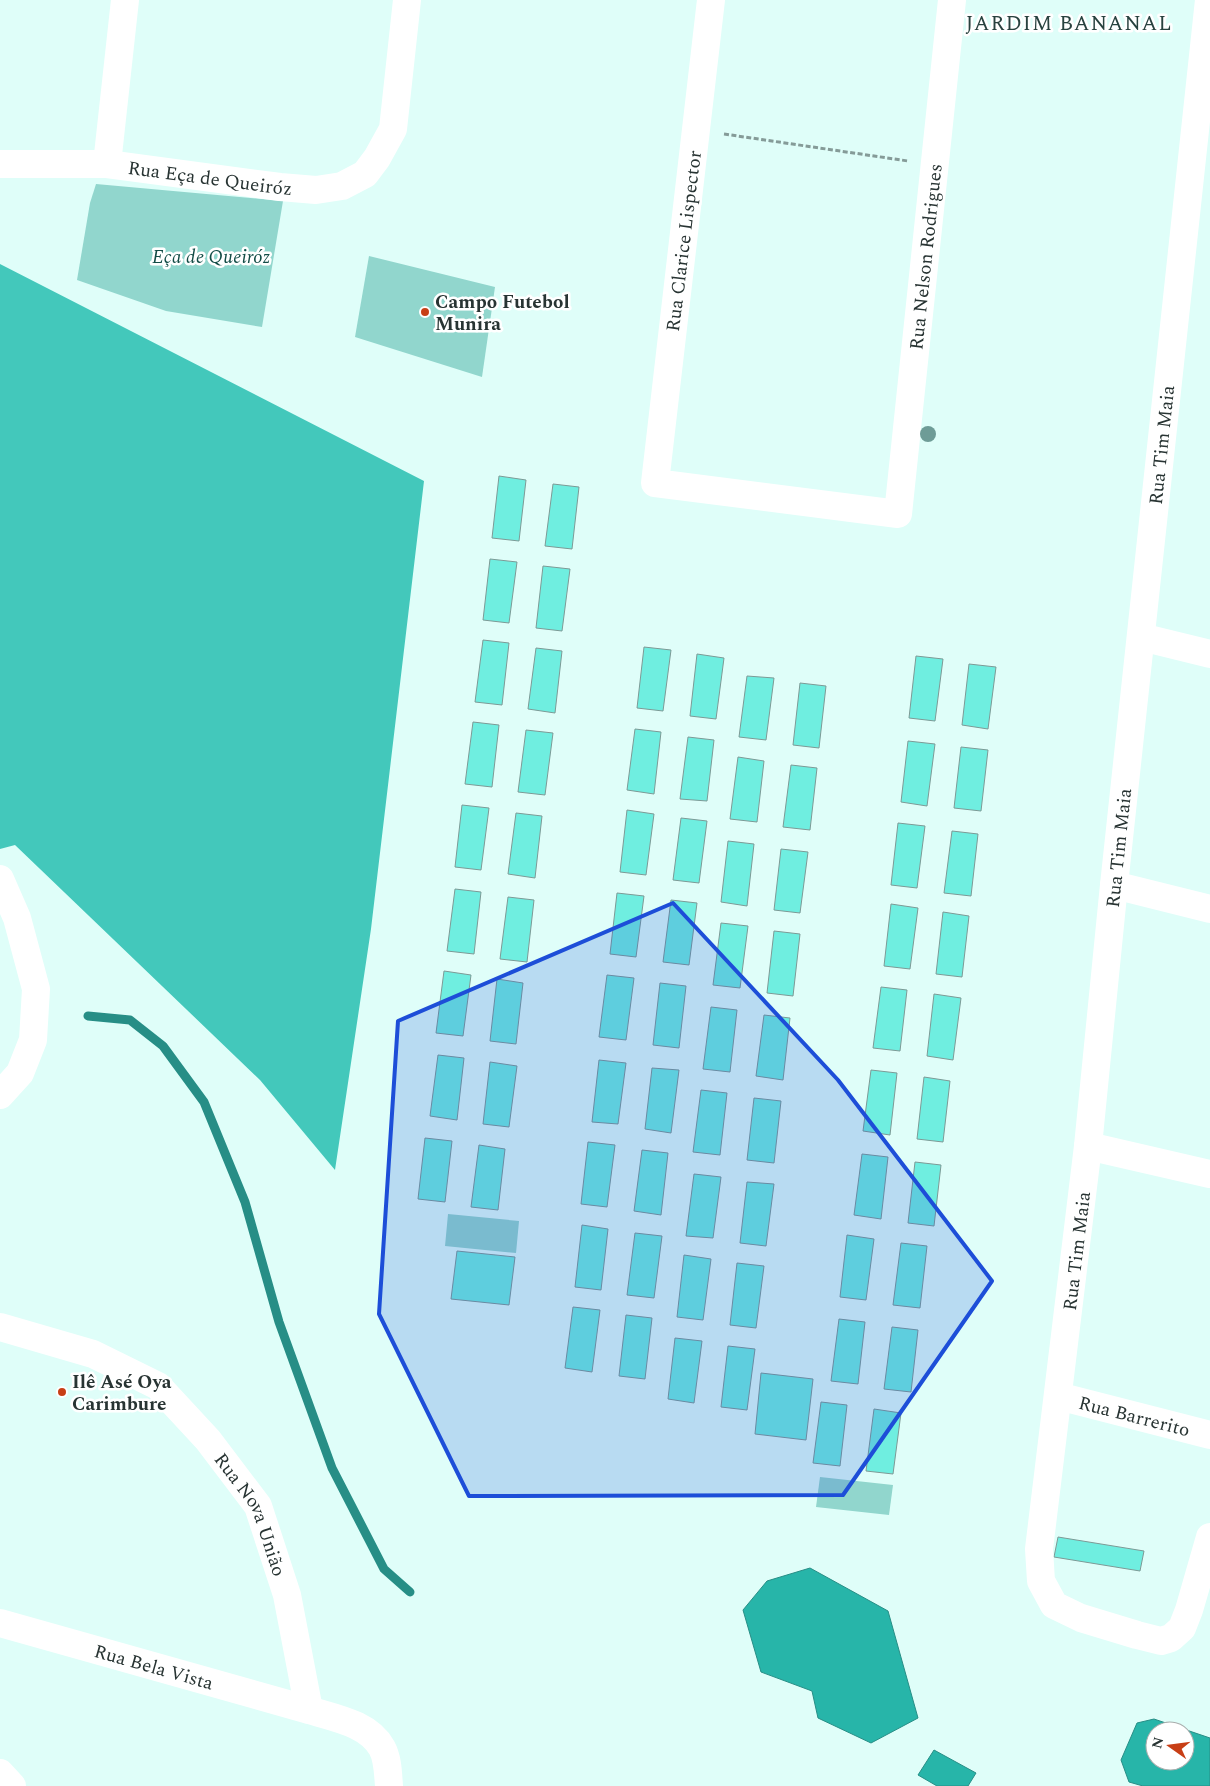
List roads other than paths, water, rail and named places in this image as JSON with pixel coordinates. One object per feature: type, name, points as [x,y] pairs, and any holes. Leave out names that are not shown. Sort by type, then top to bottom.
[{"type":"street","points":[[107,164],[125,0]]},
{"type":"street","name":"Rua Eça de Queiróz","points":[[0,164],[107,164],[280,187],[316,190],[342,186],[365,174],[377,158],[392,129],[407,0]]},
{"type":"street","name":"Rua Clarice Lispector","points":[[711,0],[655,483],[898,514]]},
{"type":"street","name":"Rua Nelson Rodrigues","points":[[898,514],[952,0]]},
{"type":"street","name":"Rua Tim Maia","points":[[1209,0],[1114,885],[1088,1146],[1039,1549],[1041,1581],[1054,1605],[1081,1618],[1161,1641],[1172,1638],[1182,1628],[1210,1537]]},
{"type":"street","points":[[1141,638],[1210,654]]},
{"type":"street","points":[[0,879],[17,918],[36,988],[33,1040],[20,1073],[0,1095]]},
{"type":"street","points":[[1114,885],[1210,909]]},
{"type":"street","points":[[1088,1146],[1210,1174]]},
{"type":"street","name":"Rua Nova União","points":[[0,1326],[93,1354],[158,1386],[208,1440],[258,1506],[287,1595],[309,1710]]},
{"type":"street","name":"Rua Barrerito","points":[[1058,1396],[1210,1434]]},
{"type":"street","name":"Rua Bela Vista","points":[[0,1624],[309,1710]]},
{"type":"street","points":[[309,1710],[354,1724],[372,1735],[383,1749],[387,1763],[389,1786]]},
{"type":"street","points":[[0,1773],[12,1786]]},
{"type":"waterway","points":[[88,1016],[130,1020],[163,1046],[204,1102],[245,1202],[279,1322],[332,1468],[384,1569],[410,1592]]},
{"type":"place","name":"Campo Futebol Munira","points":[[425,312]]},
{"type":"place","name":"Ilê Asé Oya Carimbure","points":[[62,1392]]},
{"type":"district","name":"JARDIM BANANAL","points":[[1069,23]]},
{"type":"park label","name":"Eça de Queiróz","points":[[211,256]]}]
